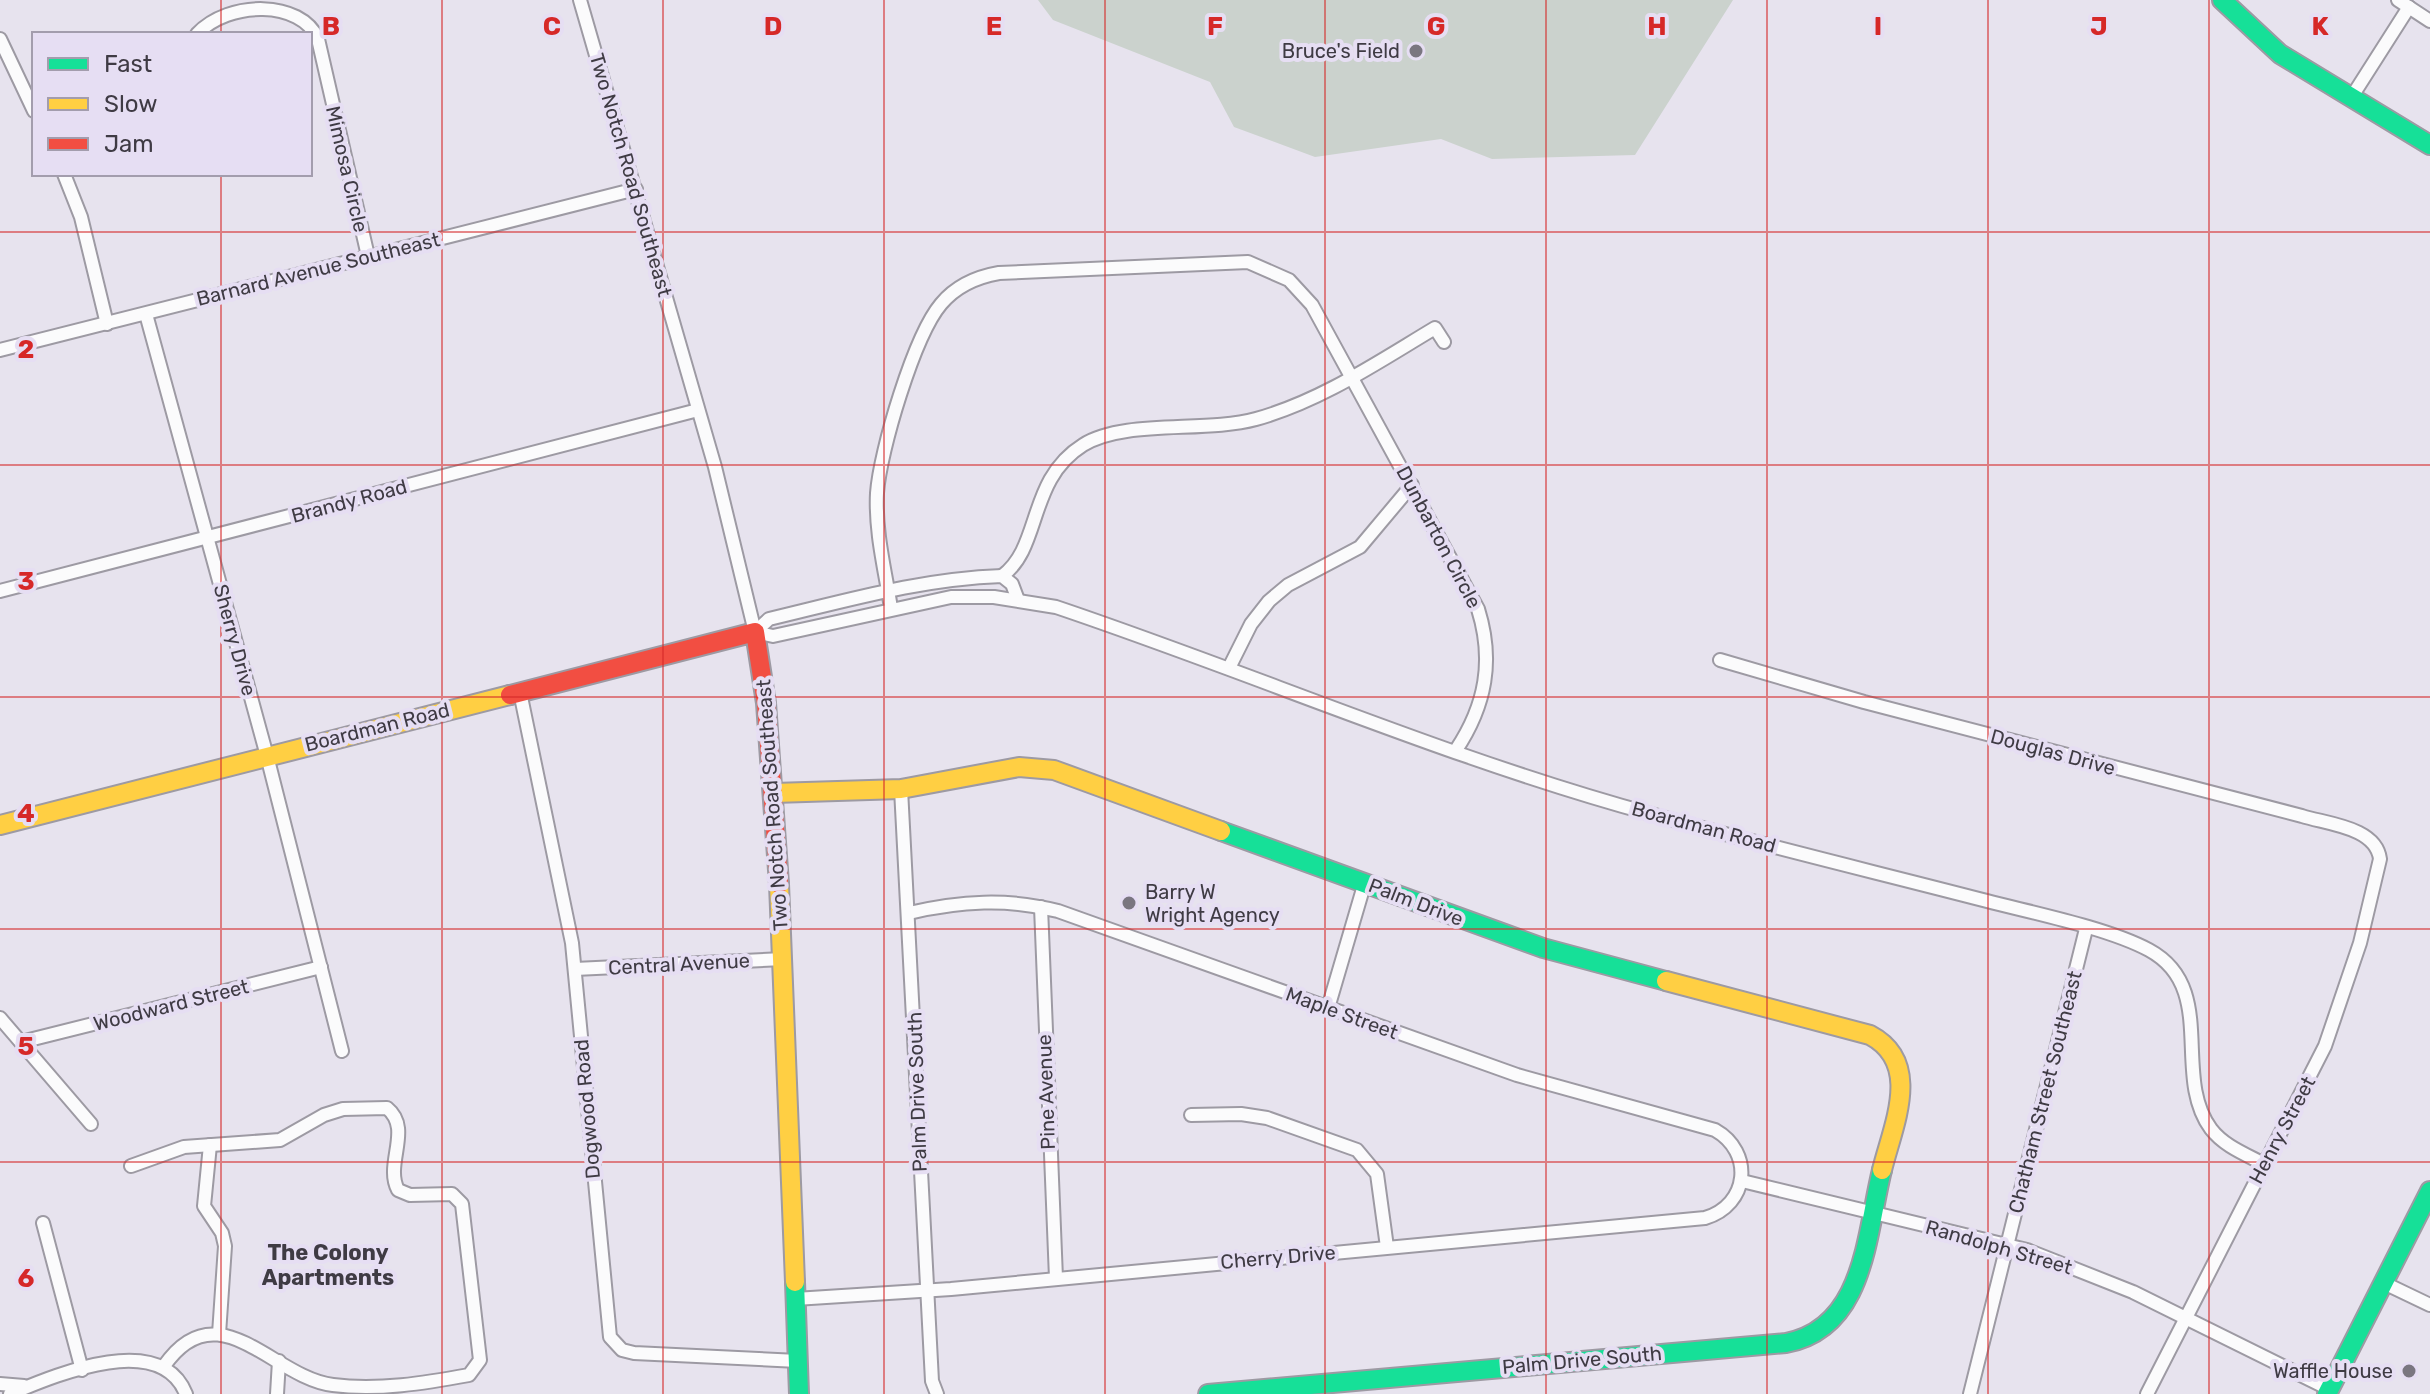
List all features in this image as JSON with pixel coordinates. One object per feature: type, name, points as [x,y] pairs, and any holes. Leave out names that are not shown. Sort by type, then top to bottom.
[{"type":"street","name":"Two Notch Road Southeast","points":[[580,0],[698,410],[755,632],[774,793],[799,1394]]},
{"type":"street","points":[[2222,0],[2280,54],[2430,145]]},
{"type":"street","name":"Mimosa Circle","points":[[200,32],[221,15],[254,3],[289,4],[308,18],[318,39],[368,256]]},
{"type":"street","points":[[2351,98],[2404,4],[2430,21]]},
{"type":"street","points":[[0,39],[32,107]]},
{"type":"street","points":[[65,176],[81,217],[107,324]]},
{"type":"street","name":"Barnard Avenue Southeast","points":[[0,350],[636,189]]},
{"type":"street","name":"Dunbarton Circle","points":[[891,608],[877,509],[886,443],[930,321],[950,295],[978,278],[999,273],[1206,262],[1260,265],[1289,280],[1306,296],[1478,609],[1487,644],[1481,699],[1456,750]]},
{"type":"street","name":"Sherry Drive","points":[[146,314],[168,381],[342,1051]]},
{"type":"street","points":[[1018,600],[1012,584],[1002,576],[1017,560],[1046,484],[1068,456],[1087,442],[1119,432],[1215,427],[1255,419],[1293,407],[1352,377],[1435,328],[1444,342]]},
{"type":"street","name":"Brandy Road","points":[[0,591],[698,410]]},
{"type":"street","points":[[1229,668],[1246,632],[1269,601],[1288,585],[1360,547],[1412,485]]},
{"type":"street","name":"Boardman Road","points":[[755,632],[769,619],[888,588],[933,580],[1002,576]]},
{"type":"street","name":"Boardman Road","points":[[0,825],[755,632],[773,636],[951,597],[1018,600],[1056,607],[1456,750],[1651,814],[2086,929],[2148,950],[2172,969],[2190,1006],[2193,1066],[2200,1110],[2210,1128],[2227,1144],[2264,1164]]},
{"type":"street","name":"Douglas Drive","points":[[1720,660],[1864,702],[2302,816],[2366,836],[2379,853]]},
{"type":"street","name":"Dogwood Road","points":[[520,692],[560,877],[575,969],[610,1337],[617,1347],[634,1353],[798,1361]]},
{"type":"street","name":"Palm Drive","points":[[774,793],[901,789],[1019,767],[1054,770],[1543,948],[1880,1039],[1896,1056],[1902,1079],[1871,1212]]},
{"type":"street","name":"Palm Drive South","points":[[901,789],[926,1291],[932,1381],[937,1394]]},
{"type":"street","name":"Henry Street","points":[[2147,1394],[2334,1024],[2360,943],[2379,853]]},
{"type":"street","points":[[1328,1008],[1365,882]]},
{"type":"street","name":"Maple Street","points":[[909,913],[970,903],[1041,907],[1517,1075],[1715,1130],[1737,1151],[1742,1181]]},
{"type":"street","name":"Pine Avenue","points":[[1041,907],[1056,1278]]},
{"type":"street","name":"Chatham Street Southeast","points":[[1970,1394],[2086,929]]},
{"type":"street","name":"Central Avenue","points":[[575,969],[783,959]]},
{"type":"street","name":"Woodward Street","points":[[21,1042],[321,967]]},
{"type":"street","points":[[0,1018],[91,1124]]},
{"type":"street","points":[[131,1166],[174,1149],[280,1140],[334,1111],[387,1108],[396,1117],[399,1128],[394,1178],[398,1190],[410,1195],[452,1194],[462,1204],[480,1355],[473,1372],[395,1386],[341,1386],[316,1381],[219,1334],[188,1343],[164,1366]]},
{"type":"street","points":[[1191,1115],[1254,1116],[1357,1150],[1377,1174],[1387,1247]]},
{"type":"street","points":[[210,1145],[204,1206],[222,1233],[225,1246],[219,1334]]},
{"type":"street","name":"Randolph Street","points":[[1742,1181],[2006,1245],[2098,1277],[2328,1391]]},
{"type":"street","name":"Cherry Drive","points":[[795,1299],[926,1291],[1705,1218],[1732,1203],[1742,1181]]},
{"type":"street","points":[[2328,1391],[2430,1191]]},
{"type":"street","name":"Palm Drive South","points":[[1208,1394],[1805,1339],[1831,1324],[1849,1300],[1871,1212]]},
{"type":"street","points":[[43,1223],[82,1370]]},
{"type":"street","points":[[2384,1283],[2430,1305]]},
{"type":"street","points":[[10,1394],[82,1370],[136,1359],[164,1366],[178,1379],[186,1394]]},
{"type":"street","points":[[277,1394],[279,1361]]},
{"type":"street","points":[[0,1384],[27,1387]]},
{"type":"shaded area","name":"Bruce's Field","points":[[1038,0],[1733,0],[1635,155],[1492,159],[1441,139],[1315,157],[1234,127],[1210,82],[1053,20]]},
{"type":"traffic: fast","points":[[2222,0],[2280,54],[2430,145]]},
{"type":"traffic: fast","points":[[1221,831],[1543,948],[1666,981]]},
{"type":"traffic: fast","points":[[1208,1394],[1786,1343],[1812,1334],[1832,1319],[1847,1299],[1858,1275],[1882,1170]]},
{"type":"traffic: fast","points":[[2327,1394],[2430,1191]]},
{"type":"traffic: fast","points":[[795,1282],[799,1394]]},
{"type":"traffic: slow","points":[[0,825],[510,695]]},
{"type":"traffic: slow","points":[[774,793],[901,789],[1019,767],[1054,770],[1221,831]]},
{"type":"traffic: slow","points":[[779,884],[795,1282]]},
{"type":"traffic: slow","points":[[1666,981],[1870,1035],[1886,1047],[1896,1062],[1900,1096],[1882,1170]]},
{"type":"traffic: jam","points":[[510,695],[755,632],[766,703],[779,884]]},
{"type":"place","name":"Bruce's Field","points":[[1416,51]]},
{"type":"place","name":"Barry W Wright Agency","points":[[1129,903]]},
{"type":"place","name":"Waffle House","points":[[2409,1371]]},
{"type":"district","name":"The Colony Apartments","points":[[328,1264]]}]
